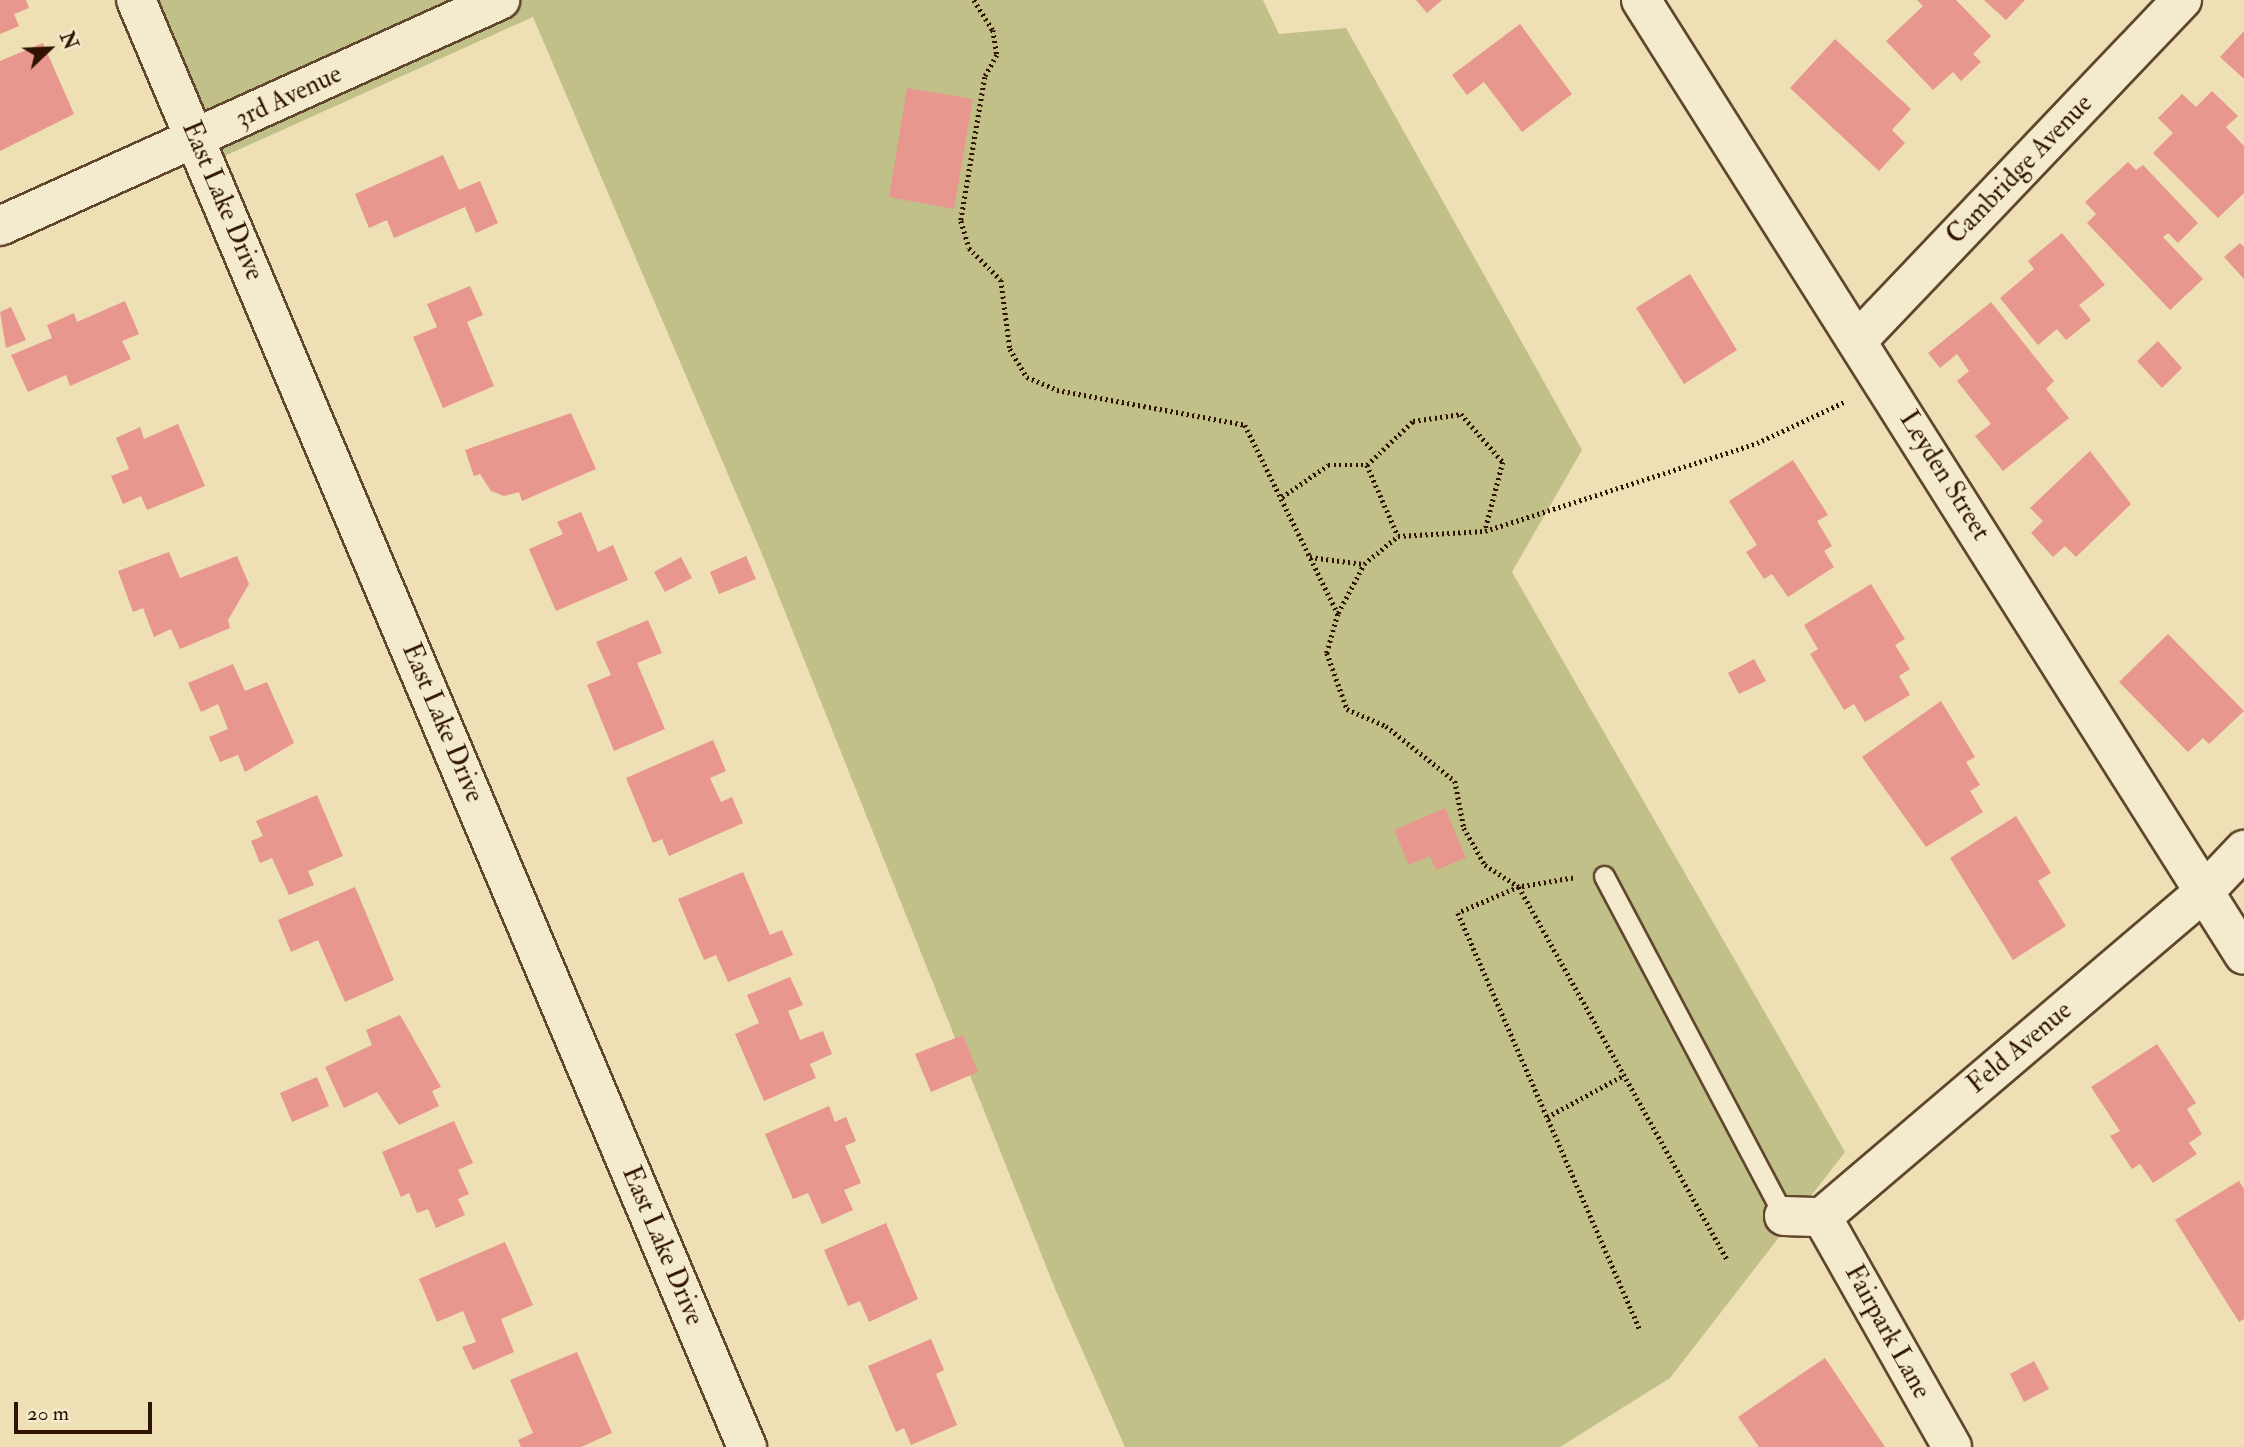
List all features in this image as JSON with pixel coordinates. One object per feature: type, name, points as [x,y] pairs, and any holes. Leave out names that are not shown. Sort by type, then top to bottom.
[{"type":"street","name":"East Lake Drive","points":[[136,0],[747,1447]]},
{"type":"street","name":"3rd Avenue","points":[[0,226],[499,0]]},
{"type":"street","name":"Leyden Street","points":[[1641,0],[1884,379],[2244,955]]},
{"type":"street","name":"Cambridge Avenue","points":[[1858,340],[2182,0]]},
{"type":"street","name":"Feld Avenue","points":[[1822,1217],[2205,891],[2244,850]]},
{"type":"street","points":[[1784,1216],[1822,1217]]},
{"type":"street","name":"Fairpark Lane","points":[[1822,1217],[1952,1447]]},
{"type":"lane","points":[[1604,876],[1784,1216]]},
{"type":"path","points":[[974,0],[993,30],[997,55],[985,77],[961,221],[969,248],[1001,280],[1010,349],[1027,377],[1057,390],[1245,425],[1338,614]]},
{"type":"path","points":[[1728,1261],[1519,887],[1485,865],[1464,828],[1455,781],[1387,726],[1347,709],[1327,653],[1338,614],[1364,564],[1398,536],[1485,531],[1757,443],[1884,379]]},
{"type":"path","points":[[1282,497],[1328,465],[1367,465],[1413,421],[1461,414],[1503,462],[1485,531]]},
{"type":"path","points":[[1367,465],[1398,536]]},
{"type":"path","points":[[1309,556],[1364,564]]},
{"type":"path","points":[[1604,876],[1519,887],[1458,913],[1640,1330]]},
{"type":"path","points":[[1547,1117],[1624,1075]]},
{"type":"green space","points":[[145,0],[1263,0],[1279,34],[1346,28],[1582,450],[1512,572],[1845,1152],[1670,1378],[1560,1447],[1125,1447],[1056,1291],[762,554],[533,17],[218,159]]},
{"type":"building","points":[[0,0],[26,0],[29,8],[14,14],[19,26],[0,34]]},
{"type":"building","points":[[1416,0],[1442,0],[1427,13]]},
{"type":"building","points":[[1917,0],[1956,0],[1991,36],[1973,54],[1981,62],[1961,81],[1953,72],[1933,90],[1886,41],[1923,6]]},
{"type":"building","points":[[1984,0],[2025,0],[2006,20]]},
{"type":"building","points":[[1520,24],[1572,94],[1522,132],[1484,82],[1467,95],[1452,75]]},
{"type":"building","points":[[2244,31],[2244,79],[2220,57]]},
{"type":"building","points":[[1835,39],[1911,109],[1892,130],[1905,143],[1879,171],[1790,88]]},
{"type":"building","points":[[43,43],[74,114],[0,151],[0,61]]},
{"type":"building","points":[[907,88],[973,99],[954,209],[889,197]]},
{"type":"building","points":[[2212,91],[2238,116],[2226,127],[2244,146],[2244,193],[2218,218],[2153,153],[2173,133],[2158,118],[2182,94],[2196,107]]},
{"type":"building","points":[[443,155],[459,190],[480,181],[498,223],[476,233],[465,207],[394,238],[387,220],[369,228],[355,194]]},
{"type":"building","points":[[2128,162],[2136,170],[2143,165],[2198,223],[2178,243],[2168,233],[2163,237],[2203,279],[2170,310],[2087,223],[2096,214],[2085,202]]},
{"type":"building","points":[[2062,233],[2105,285],[2079,305],[2091,320],[2066,340],[2057,329],[2038,345],[2000,298],[2034,269],[2028,261]]},
{"type":"building","points":[[2240,243],[2244,247],[2244,279],[2224,257]]},
{"type":"building","points":[[1690,274],[1737,350],[1684,384],[1636,308]]},
{"type":"building","points":[[470,286],[483,315],[467,322],[494,386],[443,408],[413,337],[437,327],[427,304]]},
{"type":"building","points":[[125,301],[139,334],[122,341],[131,359],[70,386],[66,375],[28,392],[11,355],[52,338],[47,325],[74,313],[77,322]]},
{"type":"building","points":[[1991,302],[2054,381],[2046,389],[2069,418],[2003,471],[1975,436],[1991,424],[1957,381],[1969,371],[1957,354],[1940,368],[1928,353]]},
{"type":"building","points":[[11,307],[26,340],[6,348],[0,312]]},
{"type":"building","points":[[2158,341],[2182,368],[2162,388],[2137,361]]},
{"type":"building","points":[[571,413],[596,469],[522,501],[519,492],[504,496],[491,491],[480,474],[474,476],[465,450]]},
{"type":"building","points":[[178,424],[205,486],[147,510],[141,496],[123,504],[111,476],[129,469],[116,438],[140,427],[144,439]]},
{"type":"building","points":[[2090,451],[2131,504],[2076,557],[2065,546],[2053,557],[2031,533],[2043,521],[2030,508]]},
{"type":"building","points":[[1793,460],[1828,515],[1817,521],[1832,546],[1824,551],[1834,567],[1788,597],[1772,574],[1764,579],[1746,552],[1757,545],[1729,501]]},
{"type":"building","points":[[581,512],[598,552],[613,545],[628,580],[556,611],[529,549],[563,534],[557,522]]},
{"type":"building","points":[[169,552],[180,578],[237,556],[249,584],[228,620],[230,628],[180,649],[171,629],[154,637],[143,608],[133,612],[118,571]]},
{"type":"building","points":[[746,556],[756,579],[719,594],[710,572]]},
{"type":"building","points":[[681,557],[692,578],[665,592],[654,572]]},
{"type":"building","points":[[1871,584],[1905,639],[1895,645],[1910,669],[1899,676],[1910,695],[1865,722],[1854,704],[1844,710],[1810,654],[1818,649],[1804,625]]},
{"type":"building","points":[[648,620],[662,653],[637,663],[665,729],[614,751],[587,685],[611,675],[596,642]]},
{"type":"building","points":[[2168,634],[2244,711],[2209,744],[2203,738],[2188,752],[2119,682]]},
{"type":"building","points":[[1754,659],[1766,681],[1739,694],[1728,673]]},
{"type":"building","points":[[233,664],[245,691],[267,682],[294,743],[245,772],[238,755],[220,762],[209,737],[228,729],[218,704],[201,712],[188,683]]},
{"type":"building","points":[[1941,701],[1975,757],[1966,762],[1980,785],[1970,791],[1983,812],[1926,847],[1862,757]]},
{"type":"building","points":[[713,740],[726,771],[710,778],[721,802],[732,797],[743,823],[669,856],[662,839],[653,843],[626,778]]},
{"type":"building","points":[[317,795],[343,856],[308,871],[314,885],[289,895],[272,858],[260,863],[251,841],[263,836],[256,821]]},
{"type":"building","points":[[1445,808],[1466,858],[1436,870],[1430,856],[1409,865],[1394,830]]},
{"type":"building","points":[[2016,816],[2051,873],[2038,881],[2066,926],[2013,960],[1950,858]]},
{"type":"building","points":[[743,872],[770,935],[782,930],[793,955],[728,982],[716,955],[704,960],[678,899]]},
{"type":"building","points":[[355,887],[394,980],[345,1002],[318,940],[291,952],[278,920]]},
{"type":"building","points":[[790,977],[803,1005],[788,1011],[800,1040],[823,1031],[832,1054],[810,1064],[816,1078],[764,1101],[735,1034],[759,1023],[747,995]]},
{"type":"building","points":[[400,1015],[441,1087],[432,1091],[439,1106],[399,1125],[377,1092],[344,1108],[325,1067],[372,1045],[366,1030]]},
{"type":"building","points":[[963,1035],[978,1072],[931,1092],[915,1054]]},
{"type":"building","points":[[2157,1044],[2196,1103],[2187,1109],[2202,1134],[2189,1143],[2197,1154],[2153,1183],[2140,1164],[2132,1169],[2110,1136],[2120,1131],[2091,1087]]},
{"type":"building","points":[[317,1077],[329,1106],[292,1122],[280,1093]]},
{"type":"building","points":[[829,1106],[835,1122],[846,1117],[856,1141],[845,1146],[861,1183],[844,1190],[853,1210],[822,1224],[808,1193],[793,1199],[765,1134]]},
{"type":"building","points":[[454,1121],[473,1163],[458,1170],[469,1194],[458,1199],[465,1215],[436,1228],[428,1209],[417,1213],[409,1193],[401,1197],[382,1152]]},
{"type":"building","points":[[2239,1181],[2244,1189],[2244,1319],[2239,1322],[2175,1220]]},
{"type":"building","points":[[886,1223],[918,1299],[869,1322],[860,1301],[848,1306],[824,1250]]},
{"type":"building","points":[[505,1242],[533,1305],[501,1319],[514,1352],[473,1370],[462,1347],[476,1342],[463,1311],[437,1322],[419,1279]]},
{"type":"building","points":[[931,1339],[944,1370],[936,1374],[957,1425],[911,1445],[904,1428],[896,1432],[868,1366]]},
{"type":"building","points":[[577,1352],[612,1433],[581,1447],[521,1447],[518,1440],[533,1433],[510,1380]]},
{"type":"building","points":[[1825,1358],[1885,1447],[1759,1447],[1738,1417]]},
{"type":"building","points":[[2034,1361],[2049,1389],[2024,1402],[2010,1374]]}]
